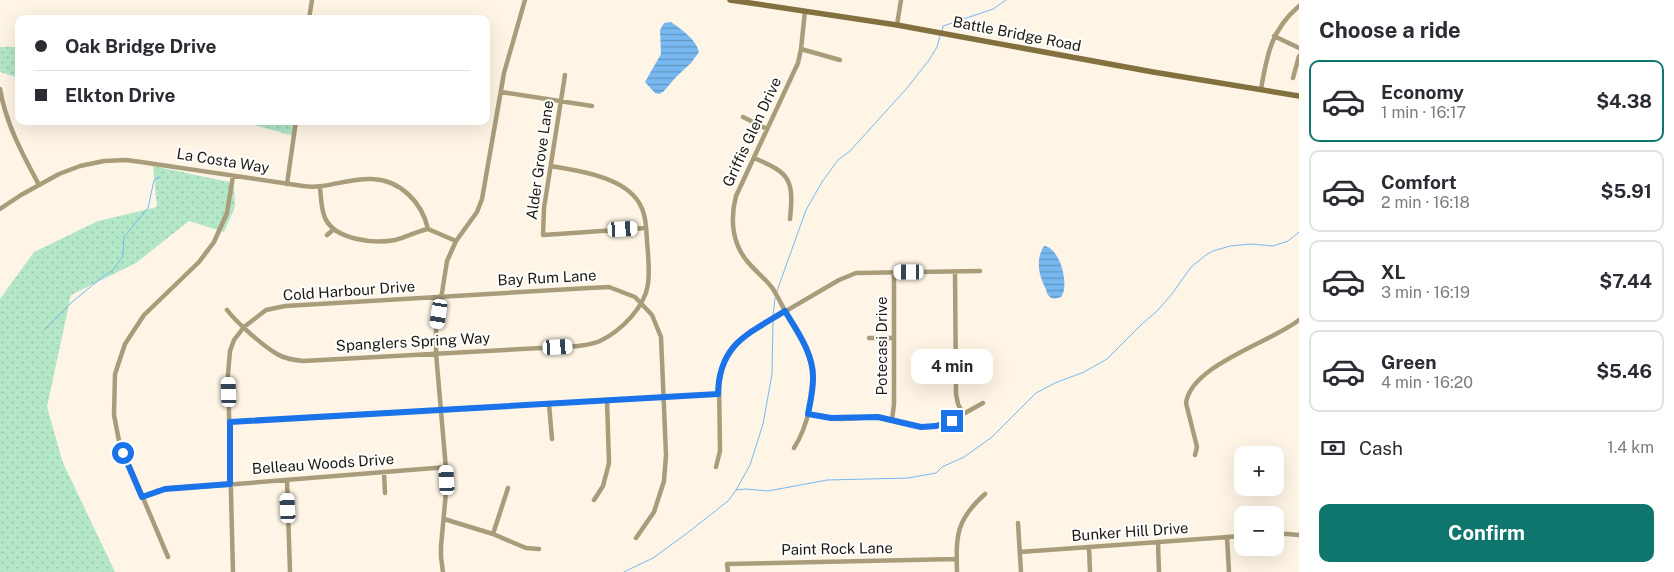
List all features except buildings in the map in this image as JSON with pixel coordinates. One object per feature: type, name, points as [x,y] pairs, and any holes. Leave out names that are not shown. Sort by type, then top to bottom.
[{"type":"street","points":[[310,15],[312,0]]},
{"type":"street","points":[[443,572],[441,557],[447,467],[436,353],[436,332],[447,261],[456,241],[477,212],[482,199],[500,92],[524,0]]},
{"type":"street","name":"Battle Bridge Road","points":[[730,0],[897,25],[1153,72],[1299,96]]},
{"type":"street","points":[[897,25],[901,0]]},
{"type":"street","points":[[1261,89],[1269,48],[1274,36],[1286,18],[1299,6]]},
{"type":"street","name":"Griffis Glen Drive","points":[[794,448],[804,431],[808,414],[813,378],[812,365],[805,346],[769,284],[744,256],[734,235],[732,222],[734,205],[767,128],[798,63],[805,12]]},
{"type":"street","points":[[1274,36],[1299,48]]},
{"type":"street","points":[[801,49],[840,60]]},
{"type":"street","points":[[1293,78],[1299,56]]},
{"type":"street","name":"Alder Grove Lane","points":[[565,75],[544,208],[542,235],[646,228]]},
{"type":"street","points":[[0,88],[3,107],[10,129],[39,185]]},
{"type":"street","points":[[500,92],[592,106]]},
{"type":"street","points":[[743,117],[767,128]]},
{"type":"street","points":[[287,184],[295,125]]},
{"type":"street","points":[[754,158],[778,168],[787,179],[792,192],[790,218]]},
{"type":"street","name":"La Costa Way","points":[[0,209],[59,174],[80,166],[114,160],[141,162],[287,184],[320,187],[360,180],[385,181],[409,195],[419,206],[426,218],[428,228]]},
{"type":"street","name":"Spanglers Spring Way","points":[[227,310],[237,323],[277,354],[288,359],[316,361],[592,344],[618,329],[641,303],[647,290],[649,279],[646,228],[642,208],[627,189],[585,172],[551,166]]},
{"type":"street","points":[[168,557],[123,453],[114,423],[114,386],[118,364],[128,340],[144,315],[199,262],[214,242],[227,213],[233,176]]},
{"type":"street","points":[[320,187],[326,219],[334,229],[344,236],[382,241],[395,240],[428,228],[456,241]]},
{"type":"street","points":[[327,235],[334,229]]},
{"type":"street","points":[[716,467],[720,456],[719,380],[723,365],[736,343],[750,332],[839,280],[856,273],[980,271]]},
{"type":"street","name":"Potecasi Drive","points":[[892,420],[894,404],[894,272]]},
{"type":"street","points":[[955,272],[956,394],[963,414]]},
{"type":"street","name":"Bay Rum Lane","points":[[441,297],[609,287],[635,297],[654,319],[661,337],[666,455],[664,480],[654,512],[636,538]]},
{"type":"street","name":"Cold Harbour Drive","points":[[233,572],[228,374],[230,351],[234,340],[244,327],[266,310],[285,306],[441,297]]},
{"type":"street","points":[[1195,455],[1197,447],[1186,403],[1192,389],[1211,371],[1226,361],[1299,320]]},
{"type":"street","points":[[868,338],[894,338]]},
{"type":"street","points":[[230,422],[718,394]]},
{"type":"street","points":[[594,500],[603,486],[609,464],[607,400]]},
{"type":"street","points":[[549,404],[552,439]]},
{"type":"street","points":[[808,414],[831,418],[871,416],[914,426],[929,427],[945,424],[983,404]]},
{"type":"street","name":"Belleau Woods Drive","points":[[142,497],[165,489],[447,467]]},
{"type":"street","points":[[384,472],[386,493]]},
{"type":"street","points":[[287,480],[290,572]]},
{"type":"street","points":[[493,534],[508,488]]},
{"type":"street","points":[[957,572],[957,534],[961,521],[971,506],[985,494]]},
{"type":"street","points":[[444,519],[493,534],[526,548],[539,549]]},
{"type":"street","points":[[1018,523],[1021,572]]},
{"type":"street","points":[[1284,534],[1299,535]]},
{"type":"street","points":[[1228,537],[1229,572]]},
{"type":"street","name":"Bunker Hill Drive","points":[[1020,552],[1234,537]]},
{"type":"street","points":[[1158,542],[1159,572]]},
{"type":"street","points":[[1089,547],[1090,572]]},
{"type":"street","name":"Paint Rock Lane","points":[[728,572],[727,564],[956,559]]},
{"type":"green space","points":[[0,47],[15,47],[15,77],[0,72]]},
{"type":"green space","points":[[254,125],[295,125],[294,136]]},
{"type":"green space","points":[[153,166],[234,183],[235,207],[224,232],[189,221],[136,263],[71,295],[47,407],[63,463],[115,572],[0,572],[0,299],[34,252],[98,221],[157,207]]},
{"type":"water","points":[[671,22],[692,39],[699,52],[691,63],[659,94],[655,93],[645,82],[661,54],[660,30],[664,23]]},
{"type":"water","points":[[1044,246],[1050,248],[1055,253],[1064,276],[1064,292],[1061,297],[1054,299],[1047,293],[1041,279],[1039,262]]},
{"type":"waterway","points":[[942,32],[943,26],[993,9],[1006,0]]},
{"type":"waterway","points":[[777,291],[806,210],[822,182],[838,160],[850,151],[907,88],[929,60],[937,47],[940,36]]},
{"type":"waterway","points":[[44,330],[72,302],[112,271],[123,256],[124,237],[148,208],[154,180],[160,177]]},
{"type":"waterway","points":[[736,490],[768,491],[827,480],[908,478],[936,473],[942,467],[964,457],[992,437],[1036,393],[1055,383],[1084,372],[1107,359],[1157,311],[1191,267],[1206,255],[1230,246],[1251,244],[1273,246],[1288,241],[1299,232]]},
{"type":"waterway","points":[[773,316],[775,298]]},
{"type":"waterway","points":[[624,572],[653,558],[686,534],[728,501],[736,490],[750,465],[763,424],[772,374],[773,320]]},
{"type":"route","points":[[123,453],[142,497],[165,489],[230,484],[230,422],[718,394],[720,371],[736,343],[750,332],[785,311],[805,346],[812,365],[812,394],[808,414],[840,419],[871,416],[921,427],[936,426],[952,421]]}]
